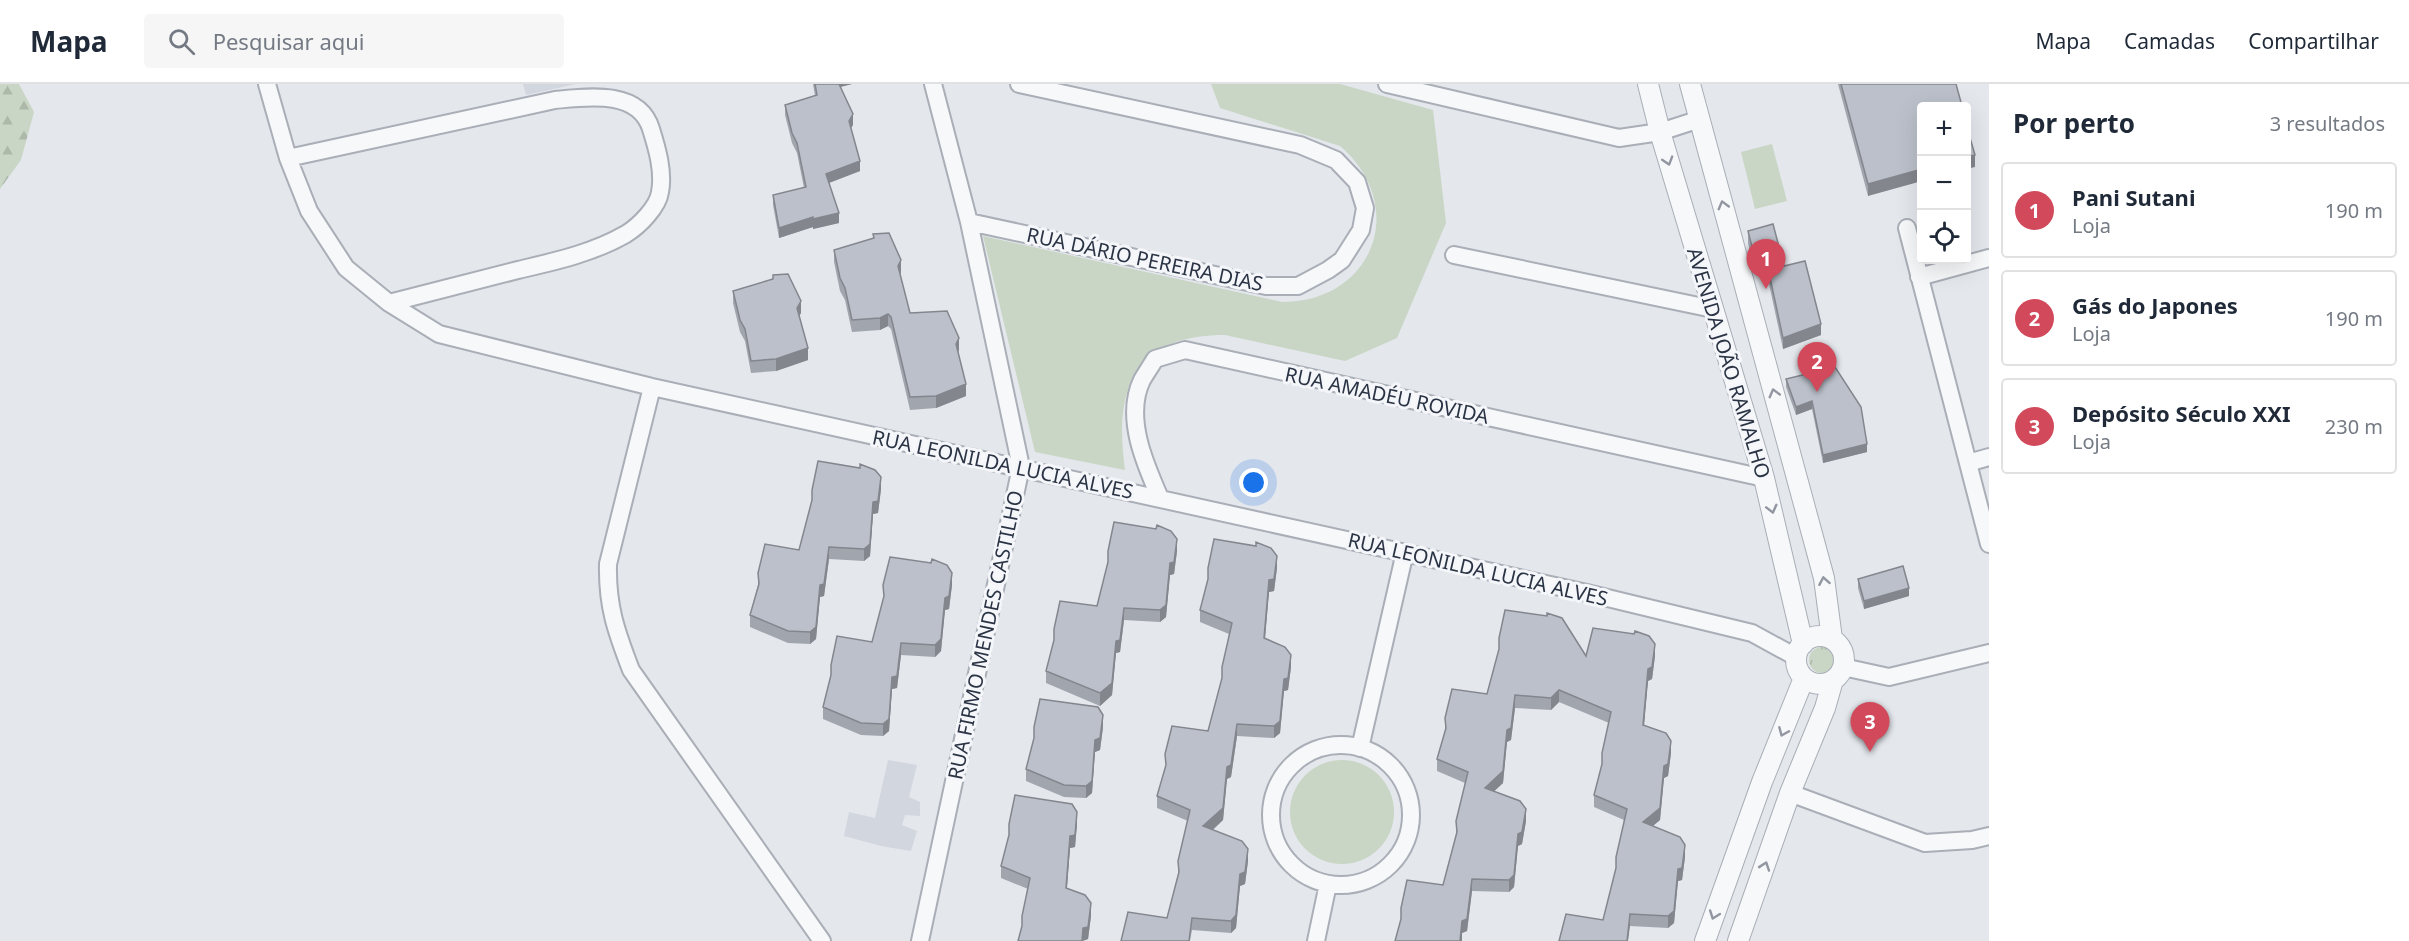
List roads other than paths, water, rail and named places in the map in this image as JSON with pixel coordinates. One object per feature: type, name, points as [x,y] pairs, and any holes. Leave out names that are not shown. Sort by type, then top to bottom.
[{"type":"street","name":"RUA LEONILDA LUCIA ALVES","points":[[267,84],[288,158],[309,211],[346,268],[390,303],[439,334],[652,387],[1405,552],[1752,633],[1799,651]]},
{"type":"street","name":"RUA FIRMO MENDES CASTILHO","points":[[920,941],[1021,467],[969,222],[933,84]]},
{"type":"street","name":"RUA DÁRIO PEREIRA DIAS","points":[[969,222],[1266,286],[1298,286],[1328,270],[1342,260],[1361,230],[1365,208],[1357,182],[1336,160],[1300,145],[1019,84]]},
{"type":"street","points":[[1388,84],[1619,138],[1660,132],[1700,118]]},
{"type":"street","name":"AVENIDA JOÃO RAMALHO","points":[[1648,84],[1660,132],[1764,478],[1799,651]]},
{"type":"street","name":"AVENIDA JOÃO RAMALHO","points":[[1690,84],[1824,578],[1832,639]]},
{"type":"street","points":[[288,158],[555,100],[589,97],[614,98],[639,110],[651,126],[661,170],[660,194],[649,214],[628,233],[587,253],[390,303]]},
{"type":"street","points":[[1907,228],[1989,544]]},
{"type":"street","points":[[1454,255],[1713,309]]},
{"type":"street","points":[[1919,277],[1989,258]]},
{"type":"street","name":"RUA AMADÉU ROVIDA","points":[[1161,498],[1147,469],[1138,441],[1135,411],[1141,382],[1155,359],[1185,350],[1764,478]]},
{"type":"street","points":[[652,387],[608,564],[608,592],[614,624],[631,670],[822,941]]},
{"type":"street","points":[[1968,463],[1989,457]]},
{"type":"street","points":[[1360,748],[1405,552]]},
{"type":"street","points":[[1738,941],[1790,793],[1838,673],[1842,651],[1832,639],[1817,636],[1799,651],[1798,668],[1804,678],[1818,683],[1838,673],[1889,677],[1989,653]]},
{"type":"street","points":[[1705,941],[1762,782],[1804,678]]},
{"type":"street","points":[[1335,745],[1360,748],[1382,758],[1398,774],[1409,796],[1411,819],[1406,842],[1393,862],[1374,877],[1352,884],[1328,884],[1304,875],[1286,859],[1274,837],[1270,812],[1276,788],[1290,767],[1311,752],[1335,745]]},
{"type":"street","points":[[1790,793],[1925,843],[1972,840],[1989,836]]},
{"type":"street","points":[[1317,941],[1328,884]]},
{"type":"place","name":"Pani Sutani","points":[[1766,289]]},
{"type":"place","name":"Gás do Japones","points":[[1817,392]]},
{"type":"place","name":"Depósito Século XXI","points":[[1870,752]]}]
